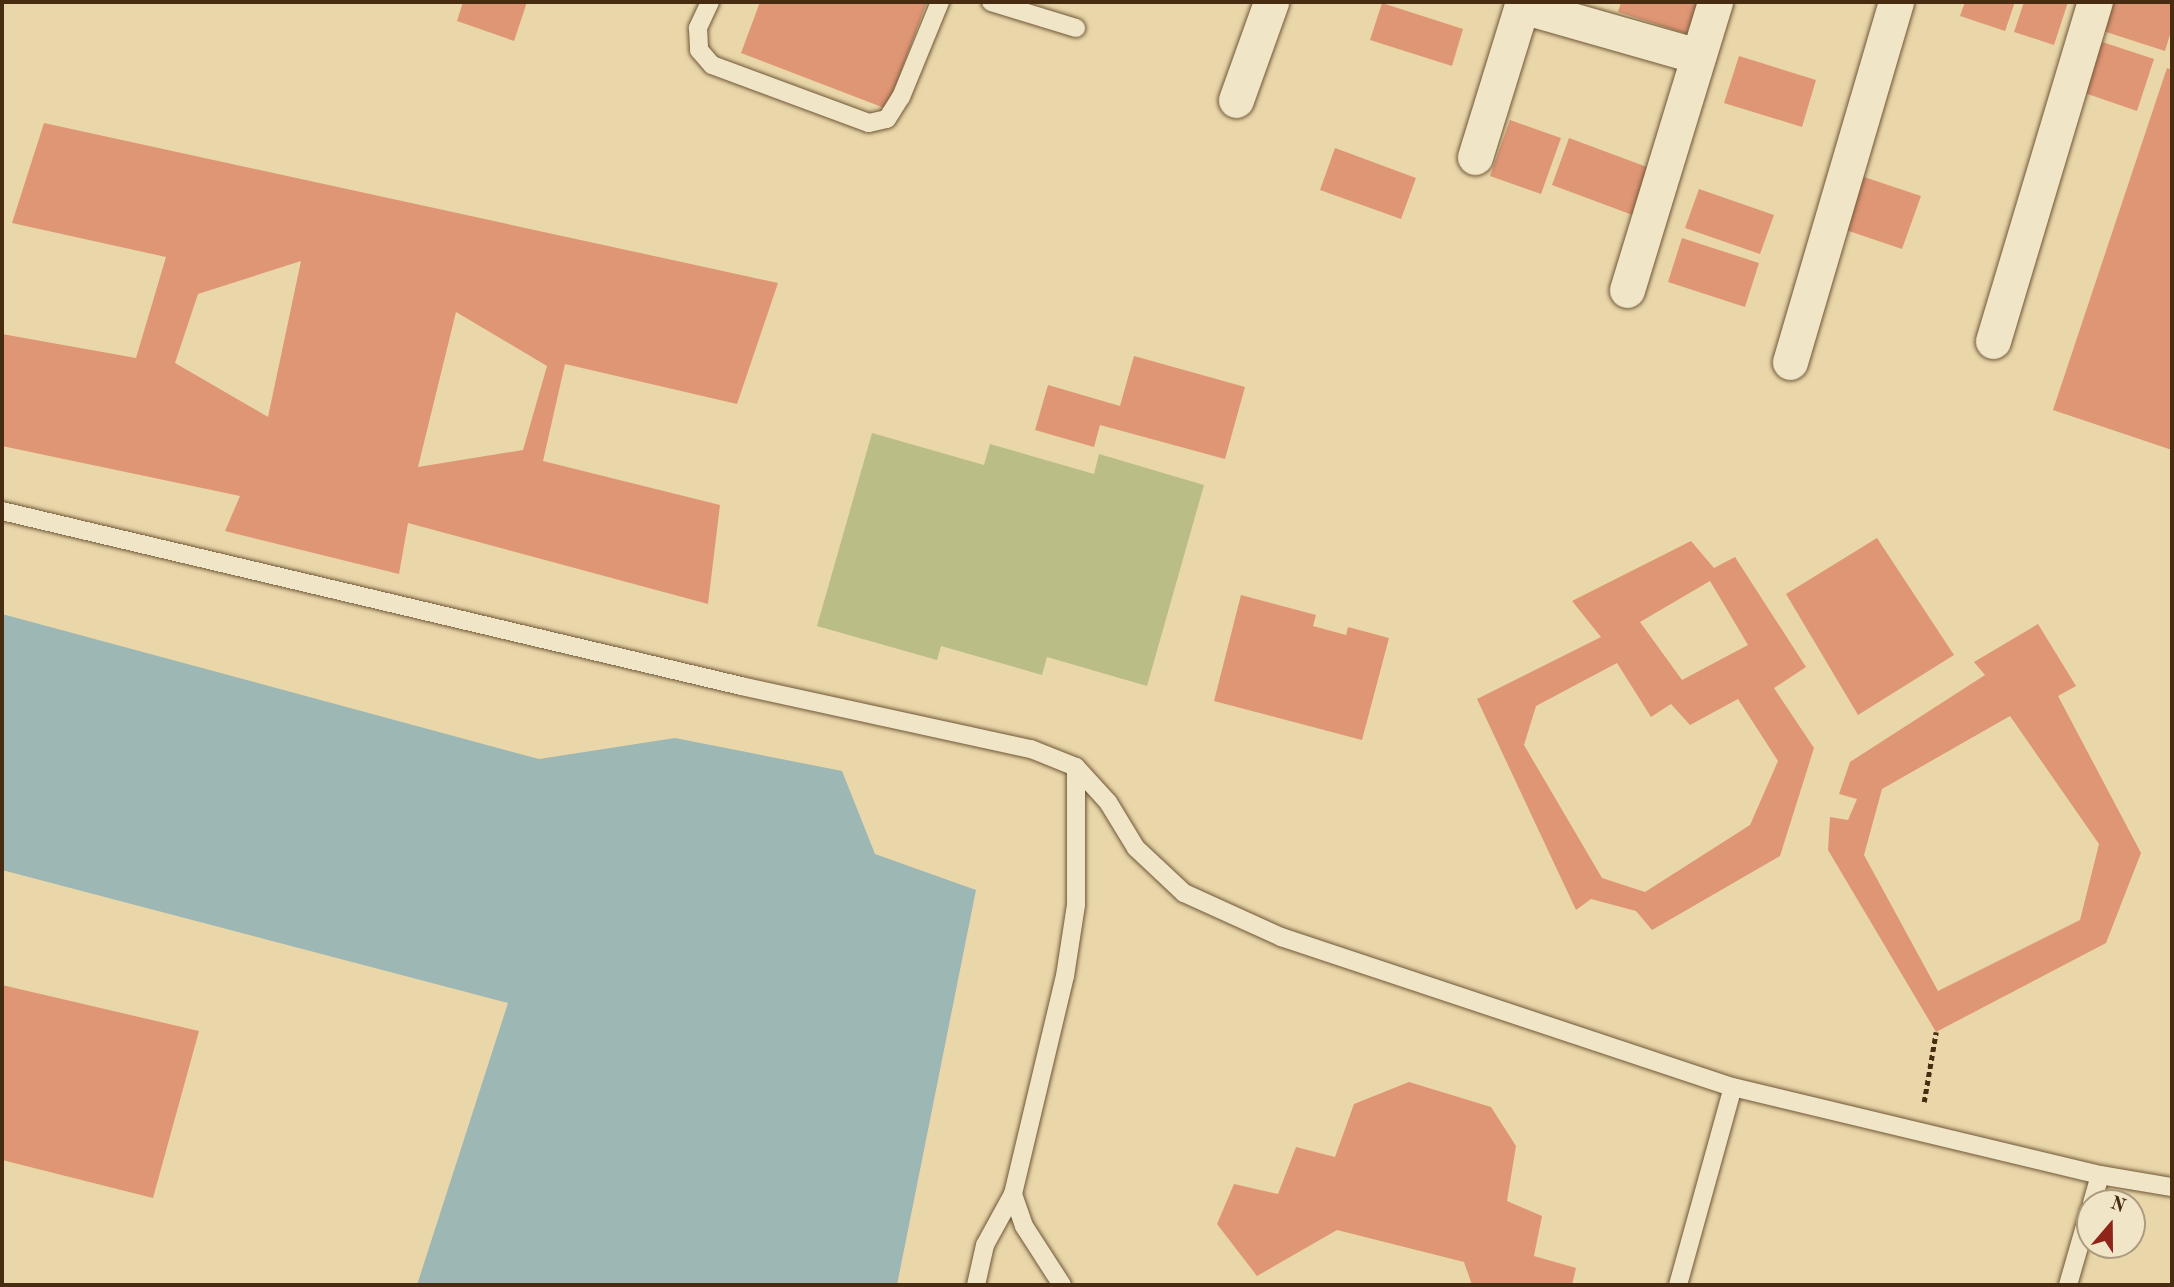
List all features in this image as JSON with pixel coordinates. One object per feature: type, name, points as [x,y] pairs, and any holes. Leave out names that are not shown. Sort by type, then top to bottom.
[{"type":"street","points":[[1236,100],[1271,2]]},
{"type":"street","points":[[1627,290],[1714,2]]},
{"type":"street","points":[[1790,362],[1896,2]]},
{"type":"street","points":[[1993,341],[2095,2]]},
{"type":"street","points":[[1475,157],[1523,4],[1698,56]]},
{"type":"lane","points":[[710,2],[698,29],[699,50],[712,65],[869,123],[887,119],[901,97],[940,2]]},
{"type":"lane","points":[[991,2],[1076,28]]},
{"type":"lane","points":[[2,511],[741,686],[1031,749],[1076,767],[1108,802],[1136,848],[1184,893],[1281,937],[1733,1087],[2100,1174],[2172,1187]]},
{"type":"lane","points":[[976,1285],[985,1245],[1013,1194],[1072,929],[1076,767]]},
{"type":"lane","points":[[1678,1285],[1733,1087]]},
{"type":"lane","points":[[2096,1189],[2100,1174]]},
{"type":"lane","points":[[1013,1194],[1024,1226],[1062,1285]]},
{"type":"lane","points":[[2068,1285],[2076,1257]]},
{"type":"path","points":[[1919,1130],[1936,1032]]},
{"type":"green space","points":[[872,433],[984,465],[990,444],[1094,474],[1099,454],[1204,485],[1147,686],[1047,657],[1042,675],[941,646],[937,660],[817,626]]},
{"type":"water","points":[[2,614],[539,759],[675,738],[842,771],[875,854],[976,890],[897,1285],[417,1285],[508,1003],[2,870]]},
{"type":"building","points":[[463,2],[527,2],[514,41],[457,21]]},
{"type":"building","points":[[760,2],[927,2],[887,109],[741,53]]},
{"type":"building","points":[[1621,2],[1698,2],[1687,34],[1618,12]]},
{"type":"building","points":[[1965,2],[2015,2],[2005,31],[1960,16]]},
{"type":"building","points":[[2024,2],[2068,2],[2054,45],[2014,32]]},
{"type":"building","points":[[2110,2],[2172,2],[2172,28],[2165,51],[2100,30]]},
{"type":"building","points":[[1382,3],[1463,29],[1452,66],[1370,40]]},
{"type":"building","points":[[2090,38],[2154,59],[2137,111],[2073,89]]},
{"type":"building","points":[[1739,56],[1816,80],[1802,127],[1724,103]]},
{"type":"building","points":[[2167,68],[2172,70],[2172,450],[2053,410]]},
{"type":"building","points":[[1510,120],[1561,138],[1541,194],[1490,176]]},
{"type":"building","points":[[44,123],[778,283],[737,404],[565,364],[543,461],[720,505],[708,604],[408,523],[399,574],[225,531],[240,496],[2,446],[2,334],[136,358],[166,257],[12,223]],"holes":[[[301,261],[268,417],[175,363],[198,294]],[[456,312],[547,366],[523,450],[418,467]]]},
{"type":"building","points":[[1569,138],[1655,170],[1638,217],[1552,185]]},
{"type":"building","points":[[1335,148],[1416,178],[1401,219],[1320,190]]},
{"type":"building","points":[[1852,173],[1921,196],[1902,249],[1834,226]]},
{"type":"building","points":[[1699,189],[1774,215],[1760,254],[1685,228]]},
{"type":"building","points":[[1682,238],[1759,263],[1745,307],[1668,282]]},
{"type":"building","points":[[1134,356],[1245,387],[1225,459],[1100,425],[1094,447],[1035,430],[1048,385],[1120,406]]},
{"type":"building","points":[[1877,538],[1954,655],[1858,715],[1786,594]]},
{"type":"building","points":[[1691,541],[1714,568],[1735,557],[1806,667],[1774,688],[1814,748],[1780,856],[1652,930],[1636,911],[1591,899],[1576,910],[1477,699],[1601,637],[1572,601]],"holes":[[[1710,581],[1748,645],[1682,680],[1640,622]],[[1617,663],[1651,717],[1671,704],[1690,725],[1738,699],[1778,761],[1750,825],[1645,892],[1602,878],[1524,745],[1536,706]]]},
{"type":"building","points":[[1241,595],[1316,615],[1313,626],[1346,635],[1348,627],[1389,638],[1362,740],[1214,701]]},
{"type":"building","points":[[2038,624],[2076,686],[2058,696],[2141,853],[2106,943],[1936,1032],[1828,850],[1830,817],[1848,820],[1857,799],[1839,794],[1850,762],[1985,675],[1974,662]],"holes":[[[2010,716],[2099,844],[2080,920],[1938,991],[1864,855],[1882,789]]]},
{"type":"building","points":[[2,985],[199,1031],[153,1198],[2,1160]]},
{"type":"building","points":[[1409,1082],[1491,1107],[1516,1146],[1507,1201],[1542,1216],[1534,1256],[1576,1268],[1572,1285],[1472,1285],[1464,1262],[1337,1230],[1257,1276],[1217,1224],[1234,1184],[1278,1194],[1296,1147],[1335,1157],[1354,1104]]}]
